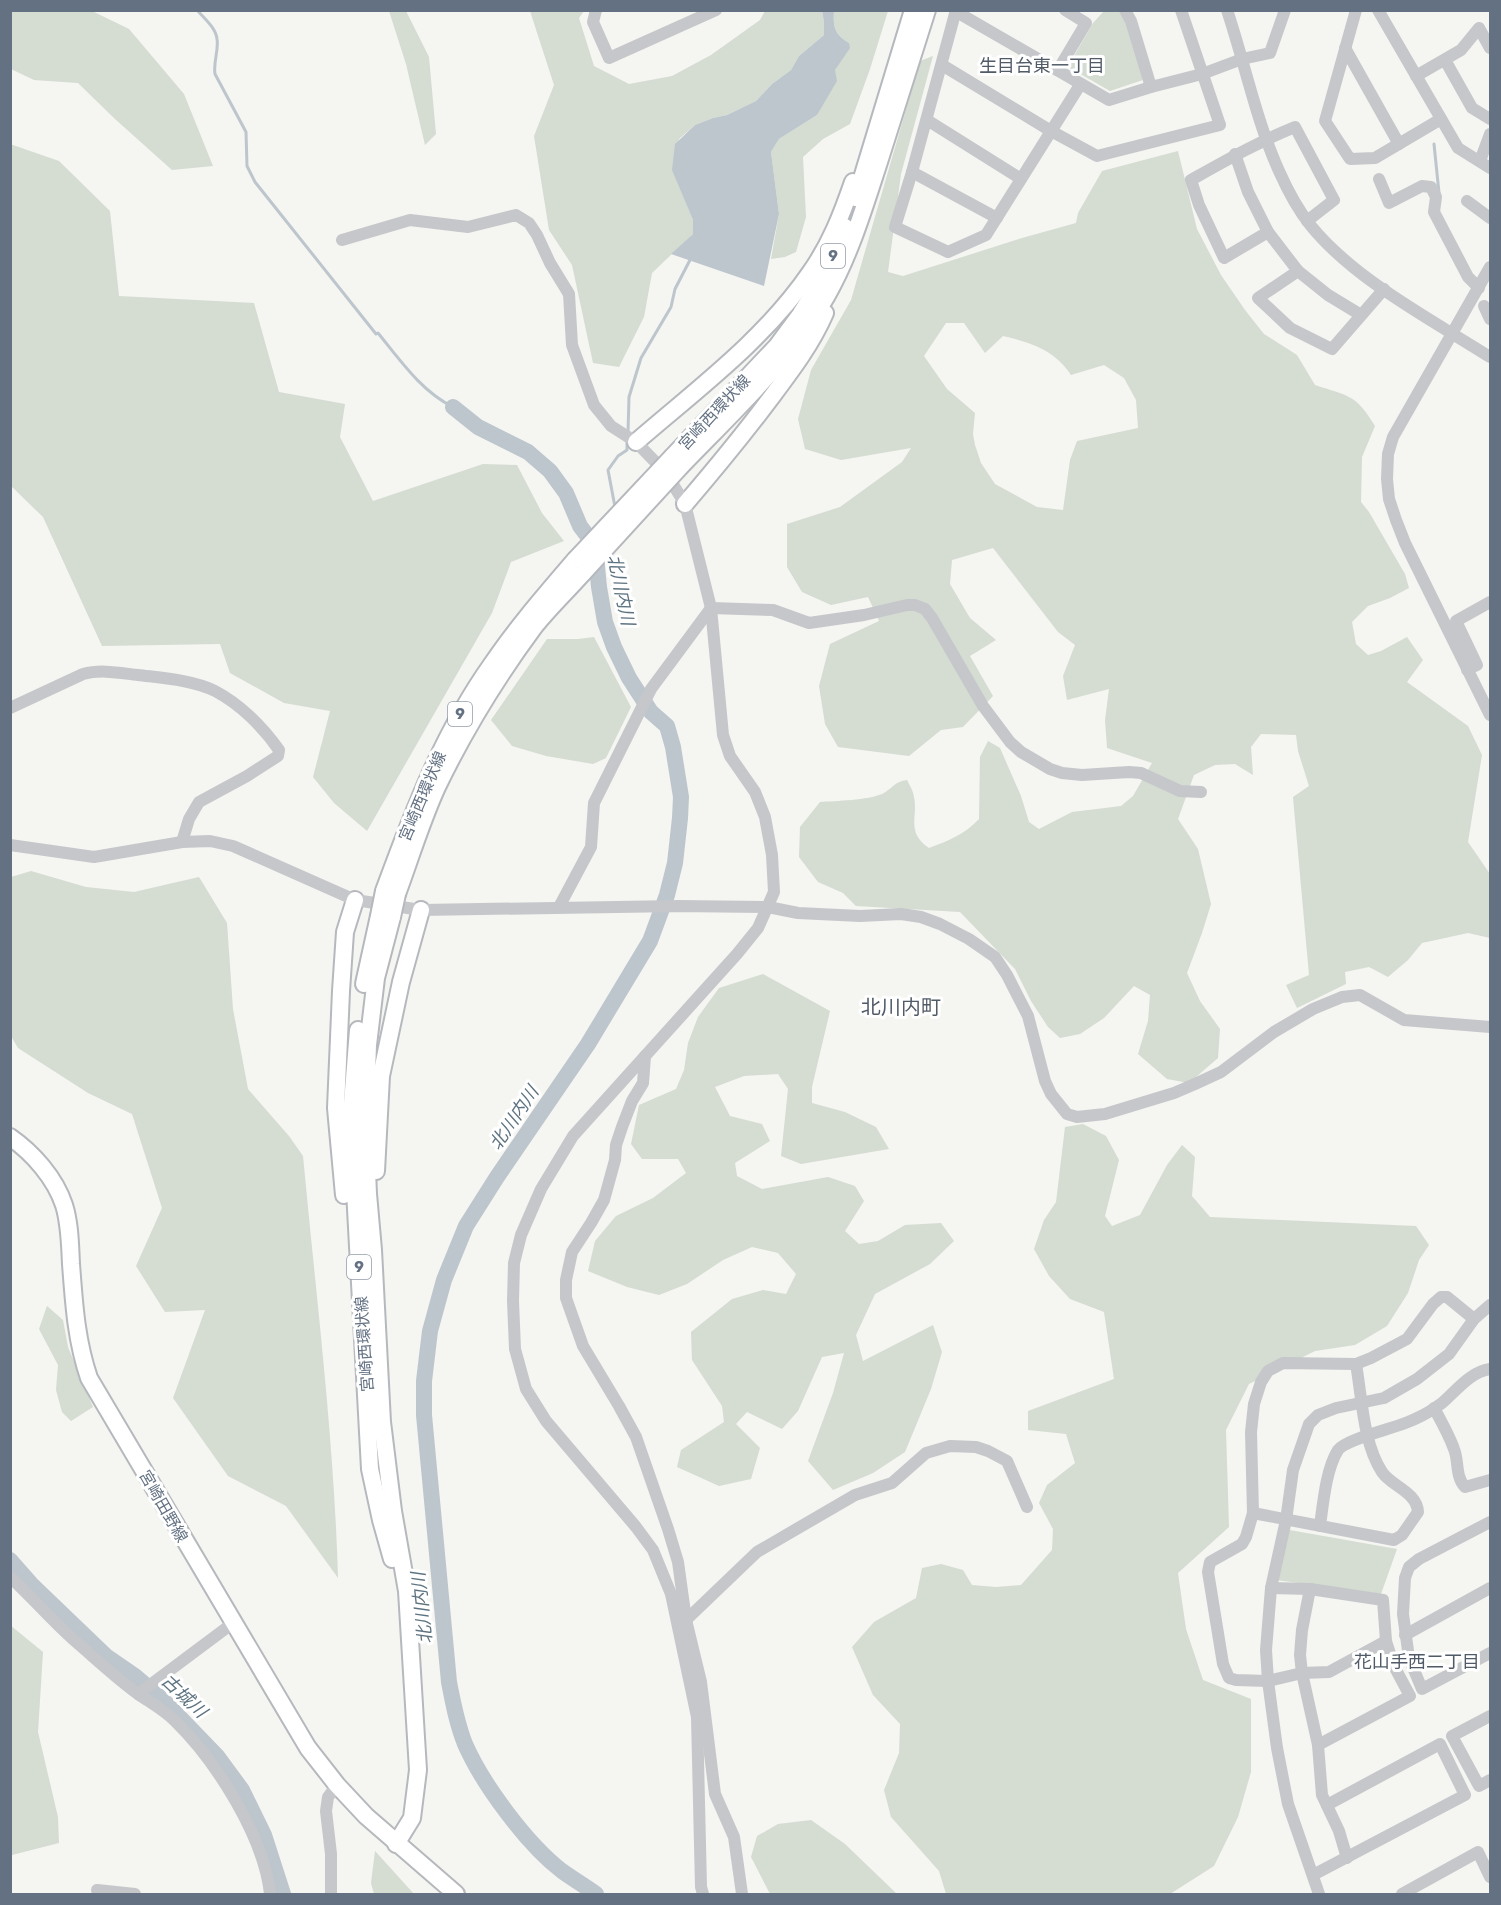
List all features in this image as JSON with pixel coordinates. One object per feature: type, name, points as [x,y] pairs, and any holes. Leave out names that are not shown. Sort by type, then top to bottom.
[{"type":"main road","name":"宮崎西環状線","points":[[677,462],[777,346],[819,286],[855,201],[913,10]]},
{"type":"main road","name":"宮崎西環状線","points":[[408,1614],[381,1520],[370,1469],[351,1116],[355,1058],[365,977],[424,785],[459,715],[527,616],[579,566],[677,462],[771,370],[799,337],[826,297],[846,257],[869,194],[927,10]]},
{"type":"main road","points":[[636,442],[741,351],[780,312],[810,274],[841,218],[881,94],[889,85]]},
{"type":"main road","points":[[685,504],[735,445],[799,360],[817,332],[827,309],[826,297]]},
{"type":"main road","points":[[355,900],[345,932],[336,1108],[346,1210],[357,1239]]},
{"type":"main road","points":[[368,1194],[376,1180],[381,1076],[401,982],[421,910]]},
{"type":"main road","name":"宮崎西環状線","points":[[385,917],[368,1045],[365,1125],[382,1422],[393,1511],[407,1591],[418,1770],[412,1818],[396,1844]]},
{"type":"main road","name":"宮崎田野線","points":[[10,1137],[34,1158],[55,1185],[64,1205],[69,1235],[76,1332],[81,1356],[89,1377],[308,1748],[337,1785],[396,1844]]},
{"type":"main road","points":[[396,1844],[456,1894]]},
{"type":"street","points":[[596,10],[593,22],[609,58],[716,10]]},
{"type":"street","points":[[1058,70],[1086,23],[1065,10]]},
{"type":"street","points":[[1125,10],[1131,21],[1151,87]]},
{"type":"street","points":[[942,65],[1097,156],[1220,125],[1181,10]]},
{"type":"street","points":[[1227,10],[1266,139],[1280,173],[1307,221],[1357,270],[1414,310],[1491,357]]},
{"type":"street","points":[[1080,85],[986,235],[948,252],[896,227],[956,11],[1109,100],[1202,74],[1242,59],[1270,53],[1285,10]]},
{"type":"street","points":[[1356,10],[1325,121],[1350,159],[1375,158],[1441,119]]},
{"type":"street","points":[[1378,10],[1458,148],[1485,165],[1491,134]]},
{"type":"street","points":[[1416,76],[1461,50],[1479,28],[1491,48]]},
{"type":"street","points":[[1346,48],[1399,144]]},
{"type":"street","points":[[1444,60],[1472,108],[1491,119]]},
{"type":"street","points":[[927,120],[1021,179]]},
{"type":"street","points":[[1268,232],[1224,258],[1199,205],[1191,180],[1235,154],[1295,127],[1334,200],[1307,221]]},
{"type":"street","points":[[1235,154],[1248,192],[1268,232],[1298,271],[1328,295],[1361,315]]},
{"type":"street","points":[[912,172],[997,218]]},
{"type":"street","points":[[1379,179],[1389,203],[1422,186],[1431,187],[1436,196],[1434,212],[1468,277],[1479,288]]},
{"type":"street","points":[[1467,201],[1491,218]]},
{"type":"street","points":[[342,240],[410,220],[468,227],[516,215],[528,223],[569,294],[572,345],[594,405],[611,426],[636,442],[666,473],[685,504],[711,608],[723,735],[730,756],[755,792],[765,817],[772,855],[774,892],[758,928],[573,1136],[541,1189],[521,1235],[514,1263],[515,1349],[525,1389],[546,1421],[653,1550],[670,1594],[697,1717],[700,1887],[703,1894]]},
{"type":"street","points":[[1491,267],[1393,437],[1388,454],[1386,479],[1389,499],[1405,543],[1491,715]]},
{"type":"street","points":[[1298,271],[1258,298],[1290,328],[1332,349],[1384,289]]},
{"type":"street","points":[[1467,670],[1477,665],[1456,621],[1491,602]]},
{"type":"street","points":[[711,608],[773,610],[809,623],[864,615],[907,605],[926,609],[983,706],[1010,742],[1022,752],[1050,769],[1062,773],[1082,775],[1129,771],[1141,773],[1180,791],[1201,792]]},
{"type":"street","points":[[559,907],[591,848],[594,803],[651,689],[711,608]]},
{"type":"street","points":[[10,708],[83,674],[96,671],[155,677],[194,685],[214,691],[235,704],[252,718],[272,740],[279,750],[278,756],[200,802],[189,819],[182,842]]},
{"type":"street","points":[[10,845],[94,857],[182,842],[210,841],[233,846],[355,900],[421,910],[559,907],[768,907],[798,913],[860,916],[901,914],[921,917],[951,929],[987,951],[1002,967],[1028,1016],[1045,1081],[1051,1094],[1067,1114],[1077,1117],[1105,1114],[1174,1093],[1195,1084],[1221,1072],[1274,1032],[1313,1009],[1342,997],[1360,995],[1404,1020],[1491,1027]]},
{"type":"street","points":[[645,1056],[643,1083],[632,1101],[619,1136],[615,1160],[603,1200],[572,1252],[566,1280],[566,1298],[583,1346],[636,1437],[678,1562],[686,1620],[700,1682],[715,1794],[734,1837],[742,1894]]},
{"type":"street","points":[[1386,1641],[1329,1672],[1302,1673],[1268,1681],[1230,1678],[1223,1664],[1208,1572],[1210,1562],[1245,1541],[1253,1513],[1251,1432],[1254,1404],[1261,1382],[1268,1371],[1283,1363],[1356,1364],[1371,1358],[1407,1339],[1433,1304],[1441,1297],[1447,1297],[1474,1319]]},
{"type":"street","points":[[1319,1894],[1288,1804],[1277,1748],[1266,1650],[1271,1588],[1286,1520],[1293,1470],[1309,1424],[1318,1415],[1384,1398],[1417,1379],[1449,1354],[1474,1319],[1491,1305]]},
{"type":"street","points":[[1253,1513],[1394,1540],[1402,1536],[1418,1512],[1418,1506],[1382,1474],[1372,1452],[1367,1436],[1356,1364]]},
{"type":"street","points":[[1320,1526],[1325,1491],[1338,1451],[1349,1442],[1400,1426],[1434,1408],[1465,1381],[1491,1369]]},
{"type":"street","points":[[1434,1408],[1455,1451],[1462,1485],[1465,1487],[1491,1480]]},
{"type":"street","points":[[686,1620],[757,1552],[855,1495],[892,1483],[926,1453],[950,1446],[988,1450],[1007,1461],[1026,1507]]},
{"type":"street","points":[[1491,1522],[1419,1559],[1409,1568],[1405,1578],[1404,1599],[1405,1635],[1409,1658],[1422,1689],[1491,1653]]},
{"type":"street","points":[[10,1577],[73,1640],[138,1694],[158,1706],[202,1750],[254,1837],[268,1880],[270,1894]]},
{"type":"street","points":[[1271,1588],[1310,1589],[1383,1600],[1386,1641],[1394,1666],[1410,1696],[1318,1745]]},
{"type":"street","points":[[1405,1635],[1491,1588]]},
{"type":"street","points":[[1310,1589],[1302,1630],[1300,1655],[1302,1673],[1318,1745],[1322,1795],[1339,1831],[1347,1858]]},
{"type":"street","points":[[138,1694],[233,1623]]},
{"type":"street","points":[[1491,1716],[1452,1736],[1479,1786],[1491,1780]]},
{"type":"street","points":[[1313,1875],[1465,1795],[1440,1743],[1327,1805]]},
{"type":"street","points":[[331,1894],[331,1854],[326,1811],[328,1797],[337,1785]]},
{"type":"street","points":[[1402,1894],[1478,1852],[1491,1877]]},
{"type":"street","points":[[97,1890],[135,1894]]},
{"type":"shaded area","points":[[11,10],[92,11],[129,29],[184,94],[213,166],[172,170],[78,83],[34,80],[11,69]]},
{"type":"shaded area","points":[[389,11],[406,11],[429,57],[436,134],[425,145],[406,64]]},
{"type":"shaded area","points":[[530,11],[584,11],[579,18],[594,66],[629,84],[672,76],[711,55],[760,20],[765,11],[822,11],[824,35],[799,56],[791,70],[772,84],[756,101],[727,115],[695,125],[679,139],[673,170],[693,220],[693,234],[652,273],[644,317],[619,367],[593,363],[572,265],[549,230],[534,136],[554,85]]},
{"type":"shaded area","points":[[822,11],[834,11],[836,30],[849,43],[850,48],[835,70],[837,81],[817,115],[779,139],[771,152],[779,214],[764,286],[671,254],[693,234],[693,220],[672,170],[675,144],[695,125],[727,115],[756,101],[772,84],[791,70],[799,56],[824,35]]},
{"type":"shaded area","points":[[834,11],[888,11],[850,124],[823,139],[803,157],[806,217],[796,252],[785,257],[771,259],[779,214],[771,152],[779,139],[817,115],[835,70],[849,43],[836,30]]},
{"type":"shaded area","points":[[1104,11],[1120,11],[1127,22],[1143,80],[1110,91],[1070,68],[1070,63],[1093,23]]},
{"type":"shaded area","points":[[933,56],[901,174],[888,272],[903,276],[1076,223],[1078,213],[1102,171],[1178,151],[1197,229],[1221,275],[1245,310],[1264,334],[1297,355],[1315,385],[1356,402],[1375,426],[1362,457],[1361,502],[1405,574],[1409,588],[1368,606],[1352,622],[1356,644],[1368,655],[1381,651],[1407,637],[1423,660],[1407,682],[1468,726],[1482,755],[1468,842],[1490,874],[1490,938],[1468,933],[1422,943],[1408,960],[1388,977],[1369,967],[1345,972],[1346,984],[1297,1008],[1286,985],[1309,975],[1293,797],[1309,786],[1298,751],[1296,735],[1261,734],[1251,747],[1253,775],[1235,764],[1215,765],[1194,775],[1178,819],[1198,849],[1211,904],[1187,973],[1200,1001],[1220,1029],[1218,1058],[1189,1083],[1167,1079],[1138,1054],[1148,1021],[1150,995],[1134,986],[1104,1018],[1080,1034],[1060,1038],[1048,1027],[1031,1001],[1015,969],[960,912],[856,906],[843,893],[818,882],[799,857],[800,827],[820,802],[876,796],[899,782],[907,780],[913,791],[915,829],[921,842],[929,848],[962,833],[979,819],[980,757],[988,741],[1000,748],[1021,796],[1029,822],[1039,829],[1072,812],[1121,806],[1133,796],[1152,763],[1107,748],[1105,720],[1109,689],[1067,700],[1063,676],[1075,645],[1058,632],[993,548],[952,560],[950,584],[970,618],[996,640],[970,656],[993,696],[963,727],[941,730],[909,756],[838,747],[825,724],[819,686],[830,644],[879,621],[868,597],[831,605],[802,592],[787,567],[787,524],[840,507],[902,462],[911,448],[841,460],[805,449],[798,419],[811,370],[851,300],[920,61]],"holes":[[[946,323],[964,323],[985,353],[1003,336],[1023,341],[1050,353],[1065,366],[1071,375],[1104,365],[1124,378],[1136,400],[1138,428],[1077,441],[1070,460],[1063,510],[1037,507],[995,484],[981,463],[975,445],[973,434],[975,413],[947,389],[924,356]]]},
{"type":"shaded area","points":[[10,144],[59,161],[110,211],[119,296],[254,303],[279,392],[345,404],[340,437],[373,501],[483,464],[517,465],[542,513],[564,541],[511,562],[492,613],[367,831],[334,803],[313,777],[330,711],[284,703],[230,673],[220,644],[102,646],[43,517],[11,486]]},
{"type":"shaded area","points":[[594,637],[631,707],[606,758],[593,764],[546,756],[512,746],[491,720],[547,639]]},
{"type":"shaded area","points":[[31,871],[86,887],[134,892],[199,877],[227,923],[233,1009],[248,1089],[289,1136],[303,1156],[329,1419],[338,1578],[286,1506],[228,1476],[173,1398],[205,1310],[165,1312],[136,1266],[162,1208],[132,1114],[88,1093],[18,1048],[11,1036],[11,877]]},
{"type":"shaded area","points":[[763,974],[830,1011],[812,1087],[812,1103],[845,1112],[876,1127],[889,1149],[801,1164],[781,1156],[788,1089],[778,1074],[744,1076],[715,1087],[730,1116],[762,1124],[770,1141],[735,1163],[737,1176],[762,1189],[828,1177],[855,1186],[864,1201],[845,1231],[859,1244],[878,1241],[905,1225],[941,1223],[954,1241],[930,1264],[875,1294],[856,1335],[863,1361],[933,1325],[942,1352],[931,1389],[905,1452],[873,1473],[833,1490],[808,1461],[833,1393],[844,1353],[822,1357],[798,1411],[782,1429],[747,1412],[736,1424],[760,1448],[751,1479],[719,1486],[677,1467],[681,1450],[724,1422],[722,1406],[692,1360],[691,1332],[732,1299],[763,1290],[786,1294],[796,1274],[778,1253],[752,1247],[723,1260],[687,1284],[659,1295],[627,1287],[588,1271],[595,1241],[616,1216],[653,1198],[686,1173],[678,1159],[642,1159],[631,1144],[639,1105],[676,1089],[684,1070],[688,1043],[698,1017],[719,988]]},
{"type":"shaded area","points":[[1083,1124],[1106,1136],[1119,1160],[1105,1216],[1112,1226],[1140,1215],[1167,1165],[1182,1145],[1195,1157],[1192,1196],[1210,1217],[1416,1226],[1429,1245],[1419,1260],[1408,1293],[1387,1326],[1355,1345],[1315,1351],[1249,1384],[1226,1430],[1229,1527],[1178,1573],[1186,1629],[1203,1680],[1251,1699],[1251,1772],[1238,1817],[1214,1866],[1170,1894],[946,1894],[939,1871],[891,1817],[884,1790],[899,1753],[900,1724],[873,1695],[852,1647],[874,1622],[916,1598],[922,1568],[941,1564],[963,1570],[972,1585],[996,1587],[1021,1585],[1052,1550],[1053,1529],[1039,1503],[1047,1485],[1075,1463],[1066,1434],[1028,1430],[1028,1411],[1114,1379],[1104,1312],[1070,1299],[1049,1276],[1034,1249],[1044,1220],[1056,1202],[1065,1127]]},
{"type":"shaded area","points":[[47,1306],[63,1320],[68,1347],[93,1407],[71,1421],[62,1412],[56,1390],[58,1365],[39,1329]]},
{"type":"shaded area","points":[[1284,1529],[1397,1549],[1381,1594],[1276,1580]]},
{"type":"shaded area","points":[[10,1625],[43,1652],[38,1732],[58,1817],[59,1843],[12,1855]]},
{"type":"shaded area","points":[[811,1820],[845,1844],[897,1894],[771,1894],[751,1857],[757,1836],[778,1824]]},
{"type":"shaded area","points":[[375,1851],[414,1894],[374,1894],[371,1883]]},
{"type":"waterway","points":[[197,10],[216,35],[215,74],[246,132],[247,166],[255,182],[376,334],[378,333],[421,384],[453,407]]},
{"type":"waterway","points":[[1434,144],[1439,193]]},
{"type":"waterway","points":[[628,432],[629,397],[641,358],[671,307],[675,289],[691,258]]},
{"type":"waterway","name":"北川内川","points":[[453,407],[478,427],[528,452],[550,471],[566,493],[596,557],[605,622],[614,647],[629,678],[651,712],[667,726],[673,747],[681,797],[675,863],[667,895],[650,941],[588,1044],[466,1226],[444,1280],[430,1331],[424,1381],[424,1415],[449,1682],[462,1736],[494,1795],[521,1830],[562,1871],[596,1894]]},
{"type":"waterway","points":[[615,507],[608,470],[618,456],[627,450],[627,442]]},
{"type":"waterway","name":"古城川","points":[[10,1560],[32,1585],[106,1656],[162,1699],[217,1756],[242,1790],[264,1835],[283,1894]]},
{"type":"district","name":"生目台東一丁目","points":[[1042,66]]},
{"type":"district","name":"北川内町","points":[[901,1007]]},
{"type":"district","name":"花山手西二丁目","points":[[1417,1662]]}]
